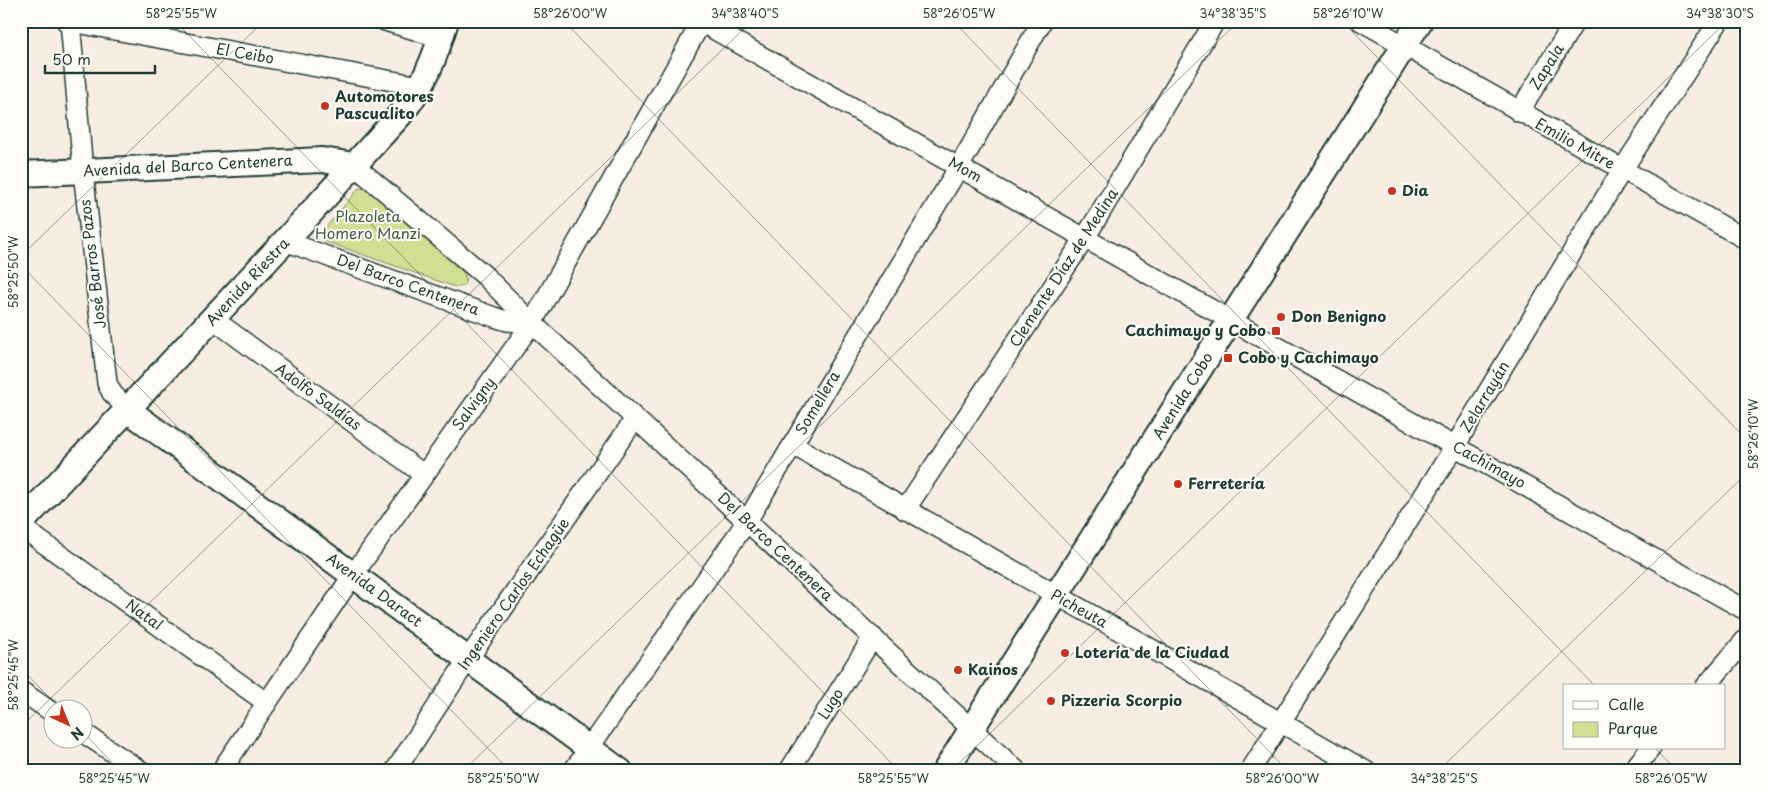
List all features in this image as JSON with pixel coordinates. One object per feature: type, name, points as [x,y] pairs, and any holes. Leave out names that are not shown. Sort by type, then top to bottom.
[{"type":"main road","name":"Avenida Cobo","points":[[945,771],[1420,21]]},
{"type":"main road","name":"Avenida Riestra","points":[[21,524],[213,320],[411,102],[430,70],[443,30]]},
{"type":"main road","name":"Avenida del Barco Centenera","points":[[21,174],[322,160],[354,165]]},
{"type":"main road","name":"Avenida Daract","points":[[128,410],[620,771]]},
{"type":"street","points":[[385,21],[443,30]]},
{"type":"street","name":"Somellera","points":[[573,771],[747,522],[959,166],[1042,21]]},
{"type":"street","name":"Clemente Díaz de Medina","points":[[905,510],[1085,238],[1215,21]]},
{"type":"street","name":"Emilio Mitre","points":[[1361,21],[1747,240]]},
{"type":"street","name":"Zapala","points":[[1519,112],[1575,21]]},
{"type":"street","name":"Zelarrayán","points":[[1250,771],[1455,446],[1622,170],[1718,21]]},
{"type":"street","name":"El Ceibo","points":[[68,22],[420,86]]},
{"type":"street","name":"José Barros Pazos","points":[[68,22],[107,383],[112,394],[128,410]]},
{"type":"street","name":"Mom","points":[[700,22],[1231,320]]},
{"type":"street","name":"Salvigny","points":[[221,771],[423,474],[532,323],[700,22]]},
{"type":"street","name":"Del Barco Centenera","points":[[354,165],[506,295],[532,323],[635,419],[1018,771]]},
{"type":"street","name":"Del Barco Centenera","points":[[285,241],[494,316],[507,320],[532,323]]},
{"type":"street","name":"Adolfo Saldías","points":[[213,320],[423,474]]},
{"type":"street","name":"Cachimayo","points":[[1231,320],[1747,611]]},
{"type":"street","name":"Ingeniero Carlos Echagüe","points":[[395,771],[468,660],[635,419]]},
{"type":"street","name":"Picheuta","points":[[793,445],[1366,771]]},
{"type":"street","name":"Natal","points":[[21,527],[267,704]]},
{"type":"street","name":"Lugo","points":[[789,771],[872,637]]},
{"type":"street","points":[[1708,684],[1747,638]]},
{"type":"street","points":[[21,691],[42,705]]},
{"type":"street","points":[[92,738],[142,771]]},
{"type":"street","points":[[1632,771],[1649,750]]},
{"type":"green space","name":"Plazoleta Homero Manzi","points":[[359,188],[373,190],[464,273],[465,283],[455,287],[324,241],[322,232]]},
{"type":"place","name":"Automotores Pascualito","points":[[325,106]]},
{"type":"place","name":"Dia","points":[[1392,191]]},
{"type":"place","name":"Don Benigno","points":[[1281,317]]},
{"type":"place","name":"Cachimayo y Cobo","points":[[1276,331]]},
{"type":"place","name":"Cobo y Cachimayo","points":[[1228,358]]},
{"type":"place","name":"Ferretería","points":[[1178,484]]},
{"type":"place","name":"Lotería de la Ciudad","points":[[1065,653]]},
{"type":"place","name":"Kainos","points":[[958,670]]},
{"type":"place","name":"Pizzeria Scorpio","points":[[1051,701]]}]
